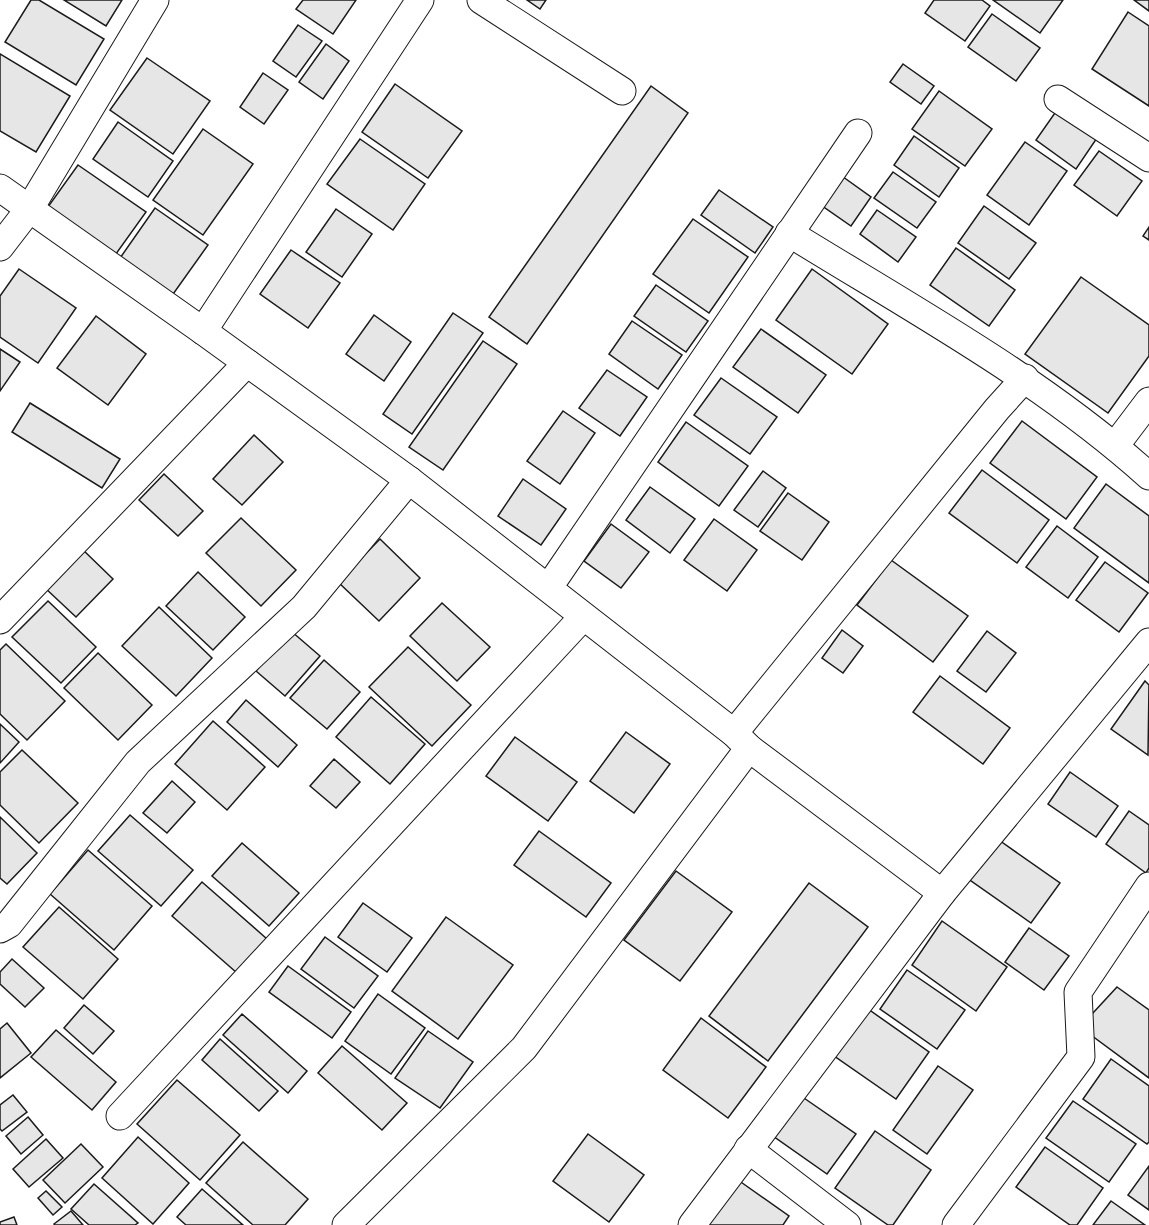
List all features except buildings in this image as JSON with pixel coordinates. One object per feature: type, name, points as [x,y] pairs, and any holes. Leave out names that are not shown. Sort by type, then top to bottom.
[{"type":"street","points":[[0,247],[30,208],[155,0]]},
{"type":"street","points":[[204,331],[420,0]]},
{"type":"street","points":[[481,0],[622,91]]},
{"type":"street","points":[[1058,99],[1149,158]]},
{"type":"street","points":[[549,587],[858,133]]},
{"type":"street","points":[[0,188],[204,331],[409,480],[549,587],[583,617],[742,741],[942,893]]},
{"type":"street","points":[[789,232],[1024,378],[1115,446],[1149,476]]},
{"type":"street","points":[[0,620],[247,363]]},
{"type":"street","points":[[346,1225],[524,1048],[742,741],[997,409],[1024,378]]},
{"type":"street","points":[[1115,446],[1149,401]]},
{"type":"street","points":[[0,929],[9,924],[138,762],[304,607],[409,480]]},
{"type":"street","points":[[120,1116],[583,617]]},
{"type":"street","points":[[692,1225],[942,893],[1149,642]]},
{"type":"street","points":[[956,1225],[1081,1057],[1078,992],[1149,886]]},
{"type":"street","points":[[748,1149],[847,1225]]}]
